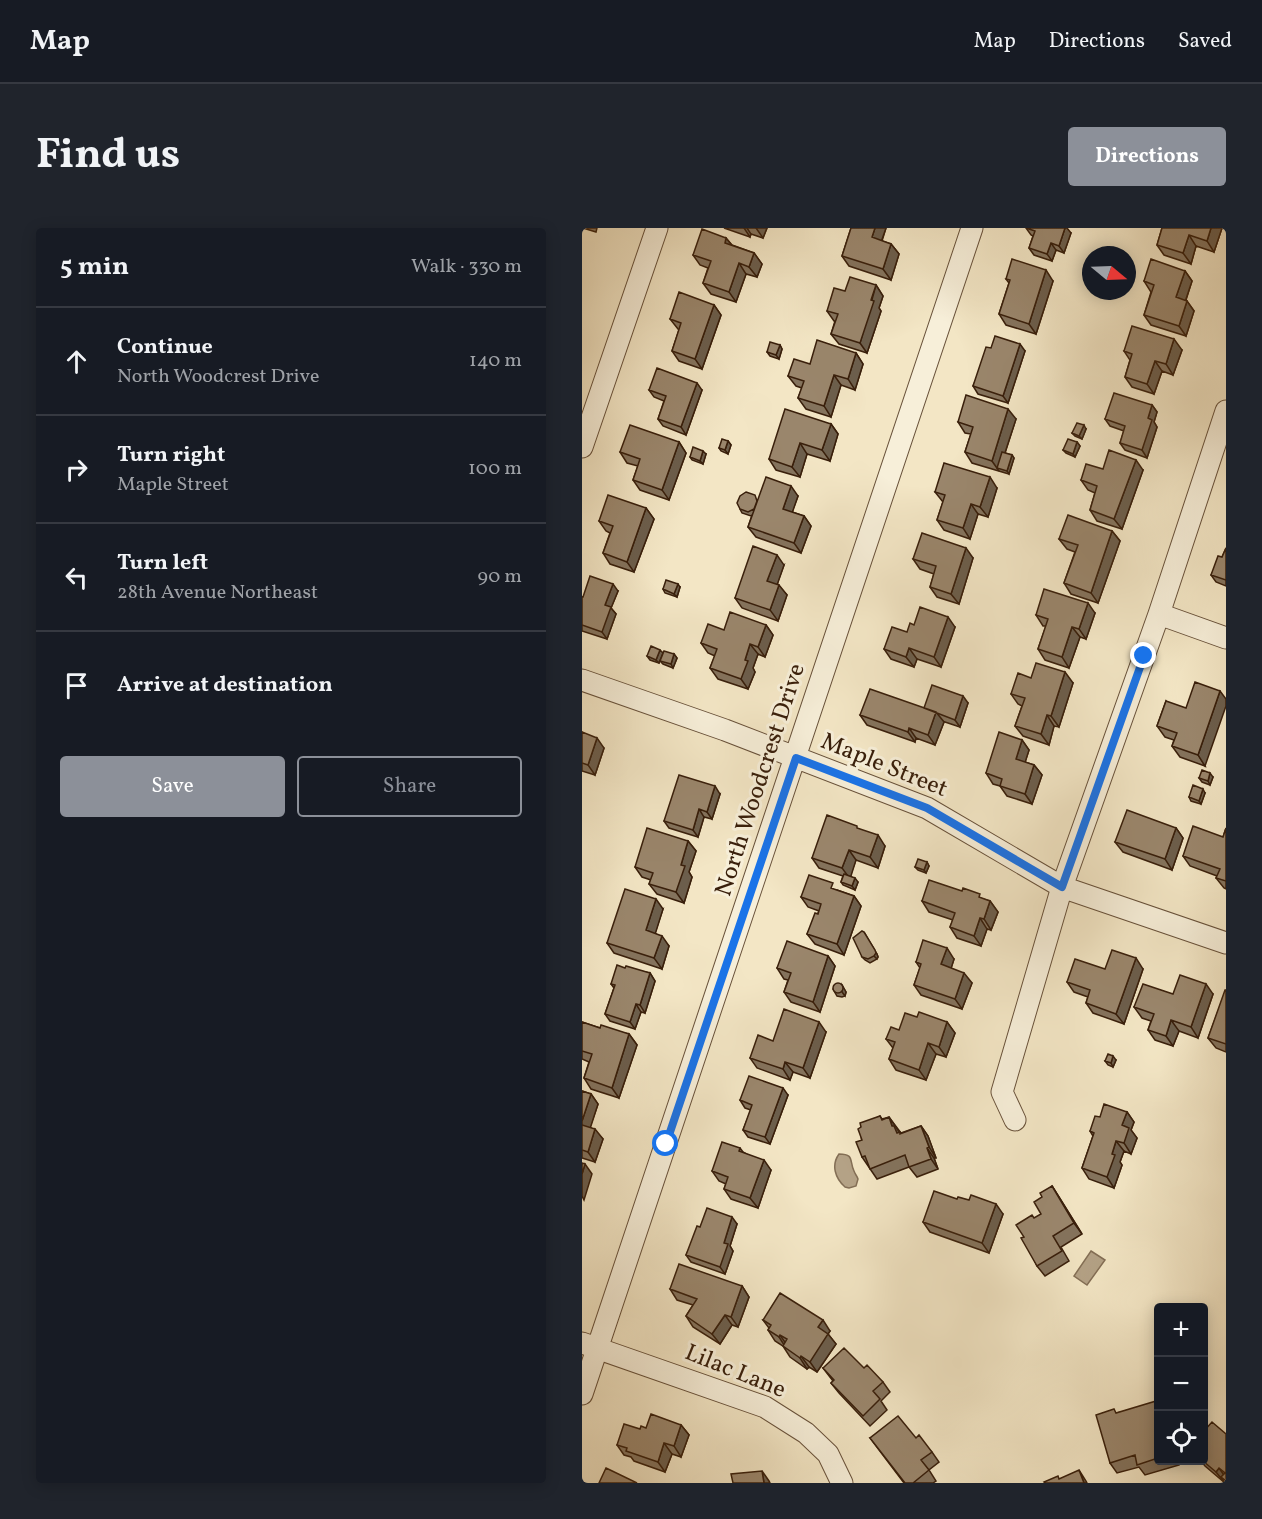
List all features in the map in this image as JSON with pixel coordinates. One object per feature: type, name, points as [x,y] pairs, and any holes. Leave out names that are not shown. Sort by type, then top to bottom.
[{"type":"street","points":[[582,447],[657,228]]},
{"type":"street","name":"North Woodcrest Drive","points":[[582,1394],[590,1346],[796,758],[972,228]]},
{"type":"street","points":[[1015,1120],[1002,1092],[1062,887],[1159,614],[1226,411]]},
{"type":"street","points":[[1159,614],[1226,638]]},
{"type":"street","name":"Maple Street","points":[[582,680],[725,730],[927,808],[1062,887],[1226,943]]},
{"type":"street","name":"Lilac Lane","points":[[590,1346],[765,1407],[806,1433],[828,1454],[842,1483]]},
{"type":"shaded area","points":[[839,1154],[847,1155],[851,1159],[858,1179],[856,1186],[845,1187],[839,1180],[835,1171],[835,1163]]},
{"type":"shaded area","points":[[1091,1251],[1105,1260],[1087,1285],[1074,1276]]},
{"type":"building","points":[[851,228],[875,228],[872,237],[891,244],[883,269],[842,256]]},
{"type":"building","points":[[1026,228],[1065,228],[1059,246],[1051,243],[1047,254],[1029,248],[1035,231]]},
{"type":"building","points":[[1162,228],[1211,228],[1207,241],[1189,235],[1183,253],[1157,245]]},
{"type":"building","points":[[702,229],[726,238],[725,243],[754,253],[749,267],[739,263],[729,292],[703,283],[711,261],[693,255]]},
{"type":"building","points":[[1012,259],[1046,270],[1029,324],[999,314],[1010,280],[1006,279]]},
{"type":"building","points":[[1151,259],[1185,271],[1176,297],[1187,301],[1179,326],[1144,315],[1154,285],[1144,281]]},
{"type":"building","points":[[850,277],[876,285],[871,300],[874,301],[860,343],[831,334],[838,314],[827,311],[834,288],[845,291]]},
{"type":"building","points":[[679,292],[714,305],[695,359],[672,351],[681,323],[670,319]]},
{"type":"building","points":[[1132,326],[1174,339],[1166,364],[1155,361],[1147,384],[1125,377],[1132,354],[1124,351]]},
{"type":"building","points":[[995,336],[1020,344],[1003,396],[973,386],[986,347],[991,348]]},
{"type":"building","points":[[817,340],[856,353],[848,379],[834,375],[824,406],[798,398],[804,381],[788,376],[794,359],[810,364]]},
{"type":"building","points":[[770,342],[780,345],[776,355],[767,352]]},
{"type":"building","points":[[657,368],[697,383],[681,427],[658,419],[666,396],[649,390]]},
{"type":"building","points":[[1114,393],[1152,405],[1148,418],[1152,420],[1142,450],[1120,443],[1125,426],[1105,419]]},
{"type":"building","points":[[966,395],[1008,409],[992,461],[965,452],[973,427],[958,422]]},
{"type":"building","points":[[785,409],[831,424],[822,450],[800,443],[792,467],[769,459]]},
{"type":"building","points":[[1077,423],[1084,425],[1079,436],[1072,433]]},
{"type":"building","points":[[630,425],[679,442],[662,490],[633,480],[640,459],[620,452]]},
{"type":"building","points":[[722,439],[728,441],[725,450],[719,448]]},
{"type":"building","points":[[1068,439],[1077,442],[1073,454],[1063,450]]},
{"type":"building","points":[[693,447],[703,451],[700,461],[690,457]]},
{"type":"building","points":[[1109,450],[1136,460],[1114,519],[1090,510],[1097,486],[1081,480],[1086,464],[1103,469]]},
{"type":"building","points":[[1002,452],[1012,455],[1007,471],[997,468]]},
{"type":"building","points":[[944,463],[990,477],[980,507],[971,504],[963,528],[937,520],[945,495],[935,492]]},
{"type":"building","points":[[766,477],[791,486],[783,509],[804,516],[794,543],[748,527]]},
{"type":"building","points":[[746,492],[755,495],[757,501],[754,509],[748,512],[740,509],[737,503],[740,496]]},
{"type":"building","points":[[608,495],[646,508],[627,562],[603,553],[613,526],[599,521]]},
{"type":"building","points":[[1068,515],[1112,531],[1091,593],[1064,583],[1078,545],[1059,539]]},
{"type":"building","points":[[922,533],[966,548],[951,594],[930,587],[936,566],[913,559]]},
{"type":"building","points":[[753,546],[777,555],[767,581],[779,585],[770,610],[735,598]]},
{"type":"building","points":[[1226,548],[1226,580],[1211,575],[1218,556],[1222,557]]},
{"type":"building","points":[[590,576],[613,584],[605,605],[611,607],[602,632],[582,625],[582,597]]},
{"type":"building","points":[[666,580],[678,584],[674,594],[663,589]]},
{"type":"building","points":[[1044,589],[1088,603],[1079,629],[1072,627],[1062,657],[1038,649],[1048,619],[1036,615]]},
{"type":"building","points":[[920,607],[948,617],[934,657],[909,648],[906,657],[884,649],[892,627],[907,632],[910,623],[914,625]]},
{"type":"building","points":[[730,612],[766,625],[758,647],[750,644],[745,660],[748,661],[741,679],[710,668],[717,649],[701,643],[708,624],[724,630]]},
{"type":"building","points":[[651,646],[660,650],[656,660],[647,656]]},
{"type":"building","points":[[664,651],[674,654],[671,664],[660,661]]},
{"type":"building","points":[[1036,663],[1065,672],[1051,716],[1047,715],[1041,734],[1015,726],[1025,698],[1011,694],[1018,673],[1031,678]]},
{"type":"building","points":[[1195,682],[1220,691],[1198,755],[1172,746],[1177,733],[1157,726],[1166,701],[1186,708]]},
{"type":"building","points":[[932,685],[963,696],[955,720],[924,708]]},
{"type":"building","points":[[870,689],[936,712],[928,735],[909,728],[908,732],[860,715]]},
{"type":"building","points":[[582,732],[597,738],[588,765],[582,763]]},
{"type":"building","points":[[999,732],[1022,740],[1016,759],[1034,765],[1025,794],[1000,786],[1002,779],[986,773]]},
{"type":"building","points":[[1202,770],[1210,773],[1208,781],[1199,778]]},
{"type":"building","points":[[679,775],[715,786],[707,812],[699,809],[693,830],[664,821]]},
{"type":"building","points":[[1193,785],[1203,789],[1199,801],[1189,797]]},
{"type":"building","points":[[1127,810],[1176,828],[1165,859],[1115,842]]},
{"type":"building","points":[[827,815],[878,835],[870,857],[849,850],[842,868],[812,858]]},
{"type":"building","points":[[1193,826],[1223,837],[1226,828],[1226,881],[1216,878],[1220,869],[1183,856]]},
{"type":"building","points":[[647,828],[688,841],[681,865],[685,866],[676,892],[649,884],[653,873],[635,867]]},
{"type":"building","points":[[918,859],[927,862],[924,870],[915,867]]},
{"type":"building","points":[[844,874],[855,878],[852,886],[841,882]]},
{"type":"building","points":[[809,875],[833,883],[831,888],[854,896],[837,944],[807,934],[821,904],[801,897]]},
{"type":"building","points":[[929,880],[962,891],[963,888],[980,894],[979,897],[990,901],[984,919],[980,918],[974,936],[950,927],[955,913],[922,901]]},
{"type":"building","points":[[625,889],[656,899],[646,930],[662,936],[654,958],[607,943]]},
{"type":"building","points":[[862,931],[876,953],[868,959],[862,957],[853,938]]},
{"type":"building","points":[[923,940],[947,948],[941,964],[964,973],[955,999],[914,985],[921,964],[916,962]]},
{"type":"building","points":[[787,941],[828,956],[813,1002],[784,992],[791,973],[777,968]]},
{"type":"building","points":[[1112,950],[1136,958],[1116,1014],[1086,1003],[1090,990],[1067,982],[1075,959],[1105,969]]},
{"type":"building","points":[[617,965],[650,973],[640,1005],[636,1004],[630,1022],[605,1014],[615,985],[611,984]]},
{"type":"building","points":[[1180,975],[1206,984],[1191,1027],[1171,1020],[1166,1036],[1148,1030],[1154,1014],[1134,1007],[1143,984],[1173,994]]},
{"type":"building","points":[[838,983],[842,984],[842,992],[838,993],[834,992],[833,988],[834,984]]},
{"type":"building","points":[[1226,990],[1226,1044],[1208,1038]]},
{"type":"building","points":[[784,1009],[819,1022],[803,1068],[785,1062],[783,1069],[750,1058],[758,1035],[773,1041]]},
{"type":"building","points":[[919,1012],[947,1022],[939,1047],[928,1043],[919,1070],[889,1059],[895,1042],[886,1039],[891,1027],[899,1030],[905,1013],[917,1017]]},
{"type":"building","points":[[582,1022],[629,1034],[612,1088],[584,1078],[592,1054],[582,1051]]},
{"type":"building","points":[[1108,1054],[1113,1056],[1111,1063],[1105,1061]]},
{"type":"building","points":[[749,1076],[783,1088],[765,1137],[743,1130],[752,1105],[740,1100]]},
{"type":"building","points":[[582,1091],[591,1094],[582,1121]]},
{"type":"building","points":[[1104,1104],[1127,1112],[1122,1125],[1129,1128],[1124,1143],[1116,1141],[1112,1154],[1115,1155],[1107,1177],[1082,1168],[1094,1133],[1090,1131],[1095,1116],[1100,1117]]},
{"type":"building","points":[[880,1116],[882,1120],[889,1117],[892,1126],[900,1134],[921,1126],[931,1159],[909,1167],[905,1155],[870,1169],[856,1142],[862,1140],[858,1129],[861,1127],[860,1123]]},
{"type":"building","points":[[582,1125],[595,1129],[588,1152],[582,1150]]},
{"type":"building","points":[[722,1142],[764,1160],[750,1198],[724,1189],[728,1177],[712,1171]]},
{"type":"building","points":[[1052,1186],[1074,1223],[1053,1236],[1062,1251],[1037,1266],[1016,1225],[1032,1215],[1034,1218],[1041,1214],[1034,1202],[1042,1197],[1040,1193]]},
{"type":"building","points":[[934,1191],[957,1199],[958,1197],[969,1200],[971,1195],[996,1204],[982,1243],[923,1222]]},
{"type":"building","points":[[707,1208],[732,1217],[724,1243],[728,1244],[720,1267],[686,1255]]},
{"type":"building","points":[[679,1264],[742,1286],[731,1317],[725,1315],[712,1334],[686,1316],[697,1299],[670,1289]]},
{"type":"building","points":[[780,1293],[823,1320],[818,1327],[828,1334],[810,1362],[783,1346],[787,1339],[768,1330],[771,1325],[763,1320]]},
{"type":"building","points":[[844,1348],[864,1368],[867,1365],[883,1382],[873,1391],[880,1399],[863,1416],[831,1383],[834,1380],[823,1368]]},
{"type":"building","points":[[1154,1402],[1154,1459],[1137,1465],[1135,1455],[1110,1463],[1096,1415],[1114,1409],[1116,1413]]},
{"type":"building","points":[[651,1414],[681,1425],[674,1446],[664,1443],[658,1462],[626,1451],[627,1448],[617,1445],[624,1424],[640,1429],[641,1426],[646,1428]]},
{"type":"building","points":[[898,1416],[916,1438],[919,1435],[932,1452],[921,1460],[929,1470],[913,1483],[905,1483],[870,1438]]},
{"type":"building","points":[[1212,1422],[1226,1434],[1226,1481],[1221,1477],[1225,1473],[1219,1468],[1216,1472],[1208,1465],[1208,1426]]},
{"type":"building","points":[[606,1468],[637,1483],[599,1483]]},
{"type":"building","points":[[1079,1470],[1084,1483],[1044,1482],[1058,1476],[1059,1479]]},
{"type":"building","points":[[762,1471],[764,1483],[733,1483],[731,1474]]},
{"type":"route","points":[[666,1144],[796,758],[927,808],[1062,887],[1144,656]]}]
